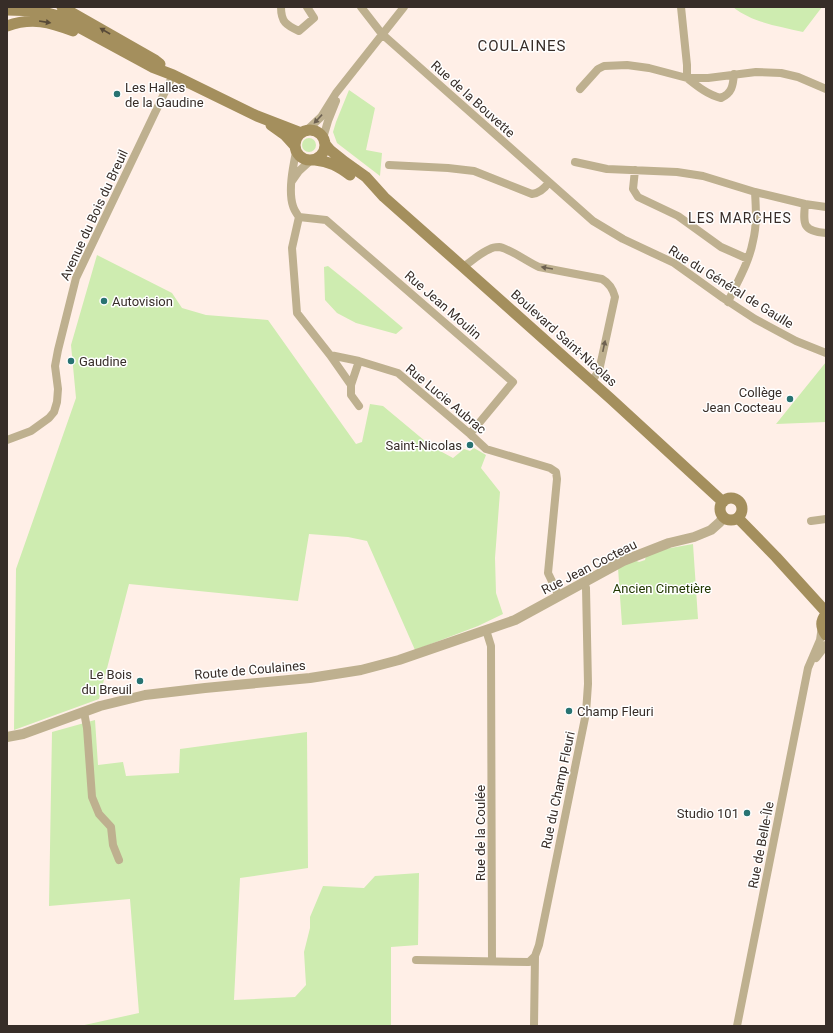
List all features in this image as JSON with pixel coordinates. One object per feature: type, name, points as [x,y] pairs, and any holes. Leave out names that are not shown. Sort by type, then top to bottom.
[{"type":"main road","points":[[62,7],[155,60],[173,74]]},
{"type":"main road","points":[[7,10],[40,11],[55,15],[152,67],[173,74],[257,116],[285,135],[302,158],[313,160],[320,157],[325,149],[324,141],[320,134],[311,130],[304,132],[298,137],[296,141],[296,149]]},
{"type":"main road","points":[[7,26],[33,21],[59,25],[126,53]]},
{"type":"main road","points":[[257,116],[304,132]]},
{"type":"main road","name":"Boulevard Saint-Nicolas","points":[[324,141],[330,150],[366,177],[384,197],[464,267],[723,502]]},
{"type":"main road","name":"Boulevard Saint-Nicolas","points":[[313,160],[324,161],[340,168],[362,184],[384,197]]},
{"type":"main road","points":[[732,498],[741,504],[742,511],[738,518],[730,520],[723,516],[720,511],[720,507],[723,502],[726,499],[732,498]]},
{"type":"main road","points":[[738,518],[776,557],[826,613],[822,620],[824,630]]},
{"type":"street","points":[[281,7],[281,16],[288,25],[299,31],[314,18],[306,7]]},
{"type":"street","name":"Rue de la Bouvette","points":[[361,7],[382,34],[548,182]]},
{"type":"street","points":[[304,132],[321,117],[344,82],[404,7]]},
{"type":"street","points":[[681,7],[687,78],[695,85],[713,96],[721,98],[726,96],[731,90],[734,84],[734,74]]},
{"type":"street","points":[[580,89],[598,69],[604,66],[627,65],[649,68],[687,78],[708,78],[756,72],[781,73],[798,77],[826,89]]},
{"type":"street","name":"Avenue du Bois du Breuil","points":[[7,440],[31,431],[49,418],[54,412],[57,402],[58,389],[55,366],[76,278],[173,74]]},
{"type":"street","points":[[324,141],[328,121],[344,82]]},
{"type":"street","points":[[296,149],[292,168],[291,194],[293,207],[299,217],[292,248],[297,313],[330,355],[351,385]]},
{"type":"street","points":[[292,181],[300,171],[313,160]]},
{"type":"street","points":[[575,162],[607,169],[677,172],[703,176],[755,192],[805,204],[826,207]]},
{"type":"street","points":[[389,165],[474,171],[532,194],[546,186],[548,182]]},
{"type":"street","points":[[635,170],[633,189],[638,197],[678,216],[721,247],[748,259]]},
{"type":"street","name":"Rue du Général de Gaulle","points":[[548,182],[593,221],[623,239],[674,263],[728,302],[755,319],[796,341],[826,353]]},
{"type":"street","points":[[728,302],[748,259],[754,241],[756,217],[755,192]]},
{"type":"street","points":[[805,204],[803,219],[806,227],[811,230],[826,233]]},
{"type":"street","name":"Rue Jean Moulin","points":[[299,217],[326,220],[513,382],[470,434]]},
{"type":"street","points":[[464,267],[479,255],[492,248],[498,247],[504,248],[539,267],[602,279],[608,282],[614,292],[615,297],[599,371],[591,382]]},
{"type":"street","name":"Rue Lucie Aubrac","points":[[330,355],[359,361],[398,373],[486,449],[550,468],[556,472],[558,479],[548,574],[559,596]]},
{"type":"street","points":[[359,361],[351,385],[351,395],[359,406]]},
{"type":"street","name":"Rue Jean Cocteau","points":[[486,630],[515,620],[623,561],[669,543],[694,537],[711,530],[720,522],[723,516]]},
{"type":"street","points":[[811,521],[826,519]]},
{"type":"street","name":"Rue du Champ Fleuri","points":[[534,1026],[535,956],[539,945],[586,713],[588,684],[586,588],[584,582]]},
{"type":"street","name":"Route de Coulaines","points":[[10,737],[23,734],[100,706],[145,695],[310,678],[361,670],[399,660],[486,630]]},
{"type":"street","name":"Rue de la Coulée","points":[[486,630],[491,646],[492,961]]},
{"type":"street","name":"Rue de Belle-Île","points":[[737,1026],[808,668],[824,630]]},
{"type":"street","name":"Rue de Belle-Île","points":[[808,668],[826,645]]},
{"type":"street","points":[[84,712],[87,728],[92,797],[99,814],[111,828],[113,845],[119,860]]},
{"type":"street","points":[[416,960],[529,962],[535,956]]},
{"type":"green space","points":[[733,7],[822,7],[803,32],[775,26],[757,20]]},
{"type":"green space","points":[[349,90],[375,108],[366,150],[382,153],[380,176],[337,143],[333,132]]},
{"type":"green space","points":[[306,138],[312,138],[316,142],[316,148],[312,152],[306,152],[302,148],[302,142]]},
{"type":"green space","points":[[97,255],[172,293],[182,308],[206,315],[268,320],[356,444],[362,442],[370,404],[383,406],[431,446],[453,458],[464,449],[470,451],[474,448],[486,455],[481,468],[500,492],[495,558],[496,593],[503,614],[478,626],[415,650],[367,541],[348,537],[309,534],[298,601],[129,584],[99,699],[14,730],[16,569],[76,398],[71,345]]},
{"type":"green space","points":[[328,266],[403,328],[396,334],[356,323],[337,313],[325,300],[324,267]]},
{"type":"green space","points":[[826,362],[826,422],[776,424]]},
{"type":"green space","name":"Ancien Cimetière","points":[[693,544],[698,619],[622,625],[618,568],[634,560],[639,562],[645,560],[646,556],[665,549]]},
{"type":"green space","points":[[95,720],[98,765],[123,762],[126,776],[179,773],[180,749],[307,732],[308,868],[240,878],[234,1000],[295,997],[306,985],[304,952],[310,928],[310,917],[323,886],[364,888],[375,876],[419,873],[418,945],[391,947],[391,1026],[80,1026],[139,1013],[130,899],[49,906],[52,732]]},
{"type":"place","name":"Les Halles de la Gaudine","points":[[117,94]]},
{"type":"place","name":"Autovision","points":[[104,301]]},
{"type":"place","name":"Gaudine","points":[[71,361]]},
{"type":"place","name":"Collège Jean Cocteau","points":[[790,399]]},
{"type":"place","name":"Saint-Nicolas","points":[[470,445]]},
{"type":"place","name":"Le Bois du Breuil","points":[[140,681]]},
{"type":"place","name":"Champ Fleuri","points":[[569,711]]},
{"type":"place","name":"Studio 101","points":[[747,813]]},
{"type":"district","name":"COULAINES","points":[[522,46]]},
{"type":"district","name":"LES MARCHES","points":[[740,218]]}]
